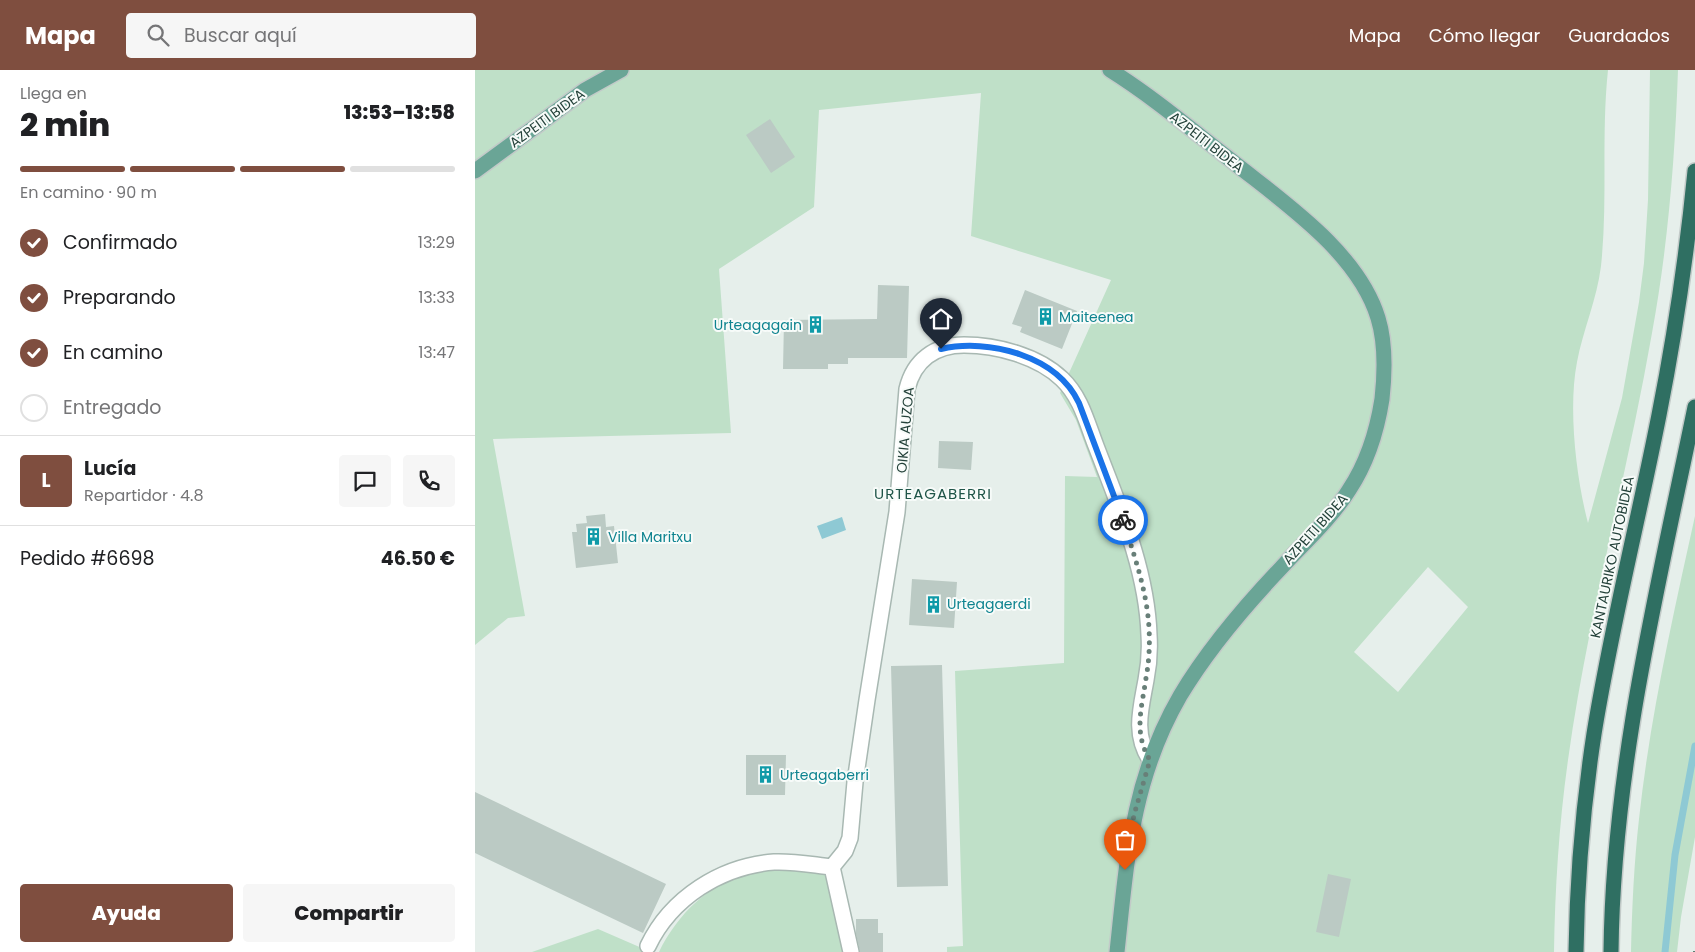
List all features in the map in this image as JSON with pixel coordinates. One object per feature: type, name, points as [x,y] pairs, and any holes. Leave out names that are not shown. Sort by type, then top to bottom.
[{"type":"highway","name":"KANTAURIKO AUTOBIDEA","points":[[1577,952],[1579,874],[1594,737],[1608,657],[1669,363],[1687,251],[1695,171]]},
{"type":"highway","points":[[1611,952],[1617,834],[1634,709],[1695,407]]},
{"type":"main road","name":"AZPEITI BIDEA","points":[[475,170],[577,96],[621,70]]},
{"type":"main road","name":"AZPEITI BIDEA","points":[[1110,70],[1136,87],[1250,176],[1329,242],[1348,265],[1369,297],[1379,320],[1385,353],[1379,412],[1370,448],[1357,478],[1335,510],[1257,595],[1203,660],[1175,706],[1150,760],[1130,832],[1117,952]]},
{"type":"street","name":"OIKIA AUZOA","points":[[832,867],[845,851],[850,838],[857,765],[870,674],[897,512],[907,389],[912,373],[924,358],[941,349],[966,345],[1013,354],[1044,366],[1062,379],[1072,390],[1079,403],[1118,505],[1144,594],[1148,615],[1149,646],[1146,680],[1140,706],[1139,728],[1142,745],[1150,760]]},
{"type":"street","points":[[648,946],[661,922],[679,902],[699,888],[753,865],[774,862],[832,867],[851,952]]},
{"type":"green space","points":[[475,70],[1608,70],[1601,266],[1577,362],[1573,400],[1577,464],[1588,523],[1622,398],[1639,302],[1644,263],[1648,200],[1650,70],[1678,70],[1670,202],[1658,300],[1631,440],[1586,653],[1568,760],[1558,856],[1554,952],[947,952],[947,947],[963,946],[955,671],[1064,663],[1065,476],[1097,477],[1076,420],[1060,393],[1111,280],[971,236],[981,93],[819,110],[814,207],[719,269],[731,433],[493,439],[525,616],[508,618],[475,645]],"holes":[[[1428,567],[1468,607],[1398,692],[1354,652]]]},
{"type":"green space","points":[[1695,516],[1695,837],[1677,952],[1631,952],[1637,836],[1649,743]]},
{"type":"green space","points":[[832,867],[851,952],[659,952],[666,938],[685,913],[709,892],[722,884],[737,877],[762,871]]},
{"type":"green space","points":[[598,929],[651,952],[532,952]]},
{"type":"water","points":[[842,517],[846,530],[822,539],[817,526]]},
{"type":"building","points":[[770,119],[795,157],[771,173],[746,135]]},
{"type":"building","name":"Urteagagain","points":[[878,285],[909,286],[907,358],[848,358],[848,364],[828,364],[828,369],[783,369],[784,320],[877,319]]},
{"type":"building","name":"Maiteenea","points":[[1025,290],[1077,311],[1062,349],[1020,332],[1022,327],[1012,324]]},
{"type":"building","points":[[939,441],[973,442],[971,470],[938,468]]},
{"type":"building","name":"Villa Maritxu","points":[[605,514],[606,527],[614,526],[618,563],[576,568],[572,532],[577,532],[576,524],[587,523],[586,516]]},
{"type":"building","name":"Urteagaerdi","points":[[912,579],[957,582],[954,628],[909,625]]},
{"type":"building","points":[[942,665],[948,886],[897,887],[891,666]]},
{"type":"building","name":"Urteagaberri","points":[[746,755],[786,755],[785,795],[746,795]]},
{"type":"building","points":[[475,792],[666,884],[643,933],[475,853]]},
{"type":"building","points":[[1328,874],[1351,879],[1339,937],[1316,932]]},
{"type":"building","points":[[856,919],[878,919],[878,933],[883,933],[883,952],[860,952],[856,934]]},
{"type":"waterway","points":[[1665,952],[1675,855],[1695,746]]},
{"type":"way so far","points":[[1123,520],[1148,615],[1149,646],[1145,685],[1140,706],[1139,728],[1142,745],[1150,760],[1134,815],[1125,870]]},
{"type":"place","name":"Maiteenea","points":[[1045,317]]},
{"type":"place","name":"Urteagagain","points":[[816,325]]},
{"type":"place","name":"Villa Maritxu","points":[[594,537]]},
{"type":"place","name":"Urteagaerdi","points":[[933,604]]},
{"type":"place","name":"Urteagaberri","points":[[766,775]]},
{"type":"district","name":"URTEAGABERRI","points":[[933,494]]},
{"type":"route","points":[[941,349],[966,345],[999,350],[1031,359],[1054,372],[1062,379],[1076,395],[1123,520]]}]
